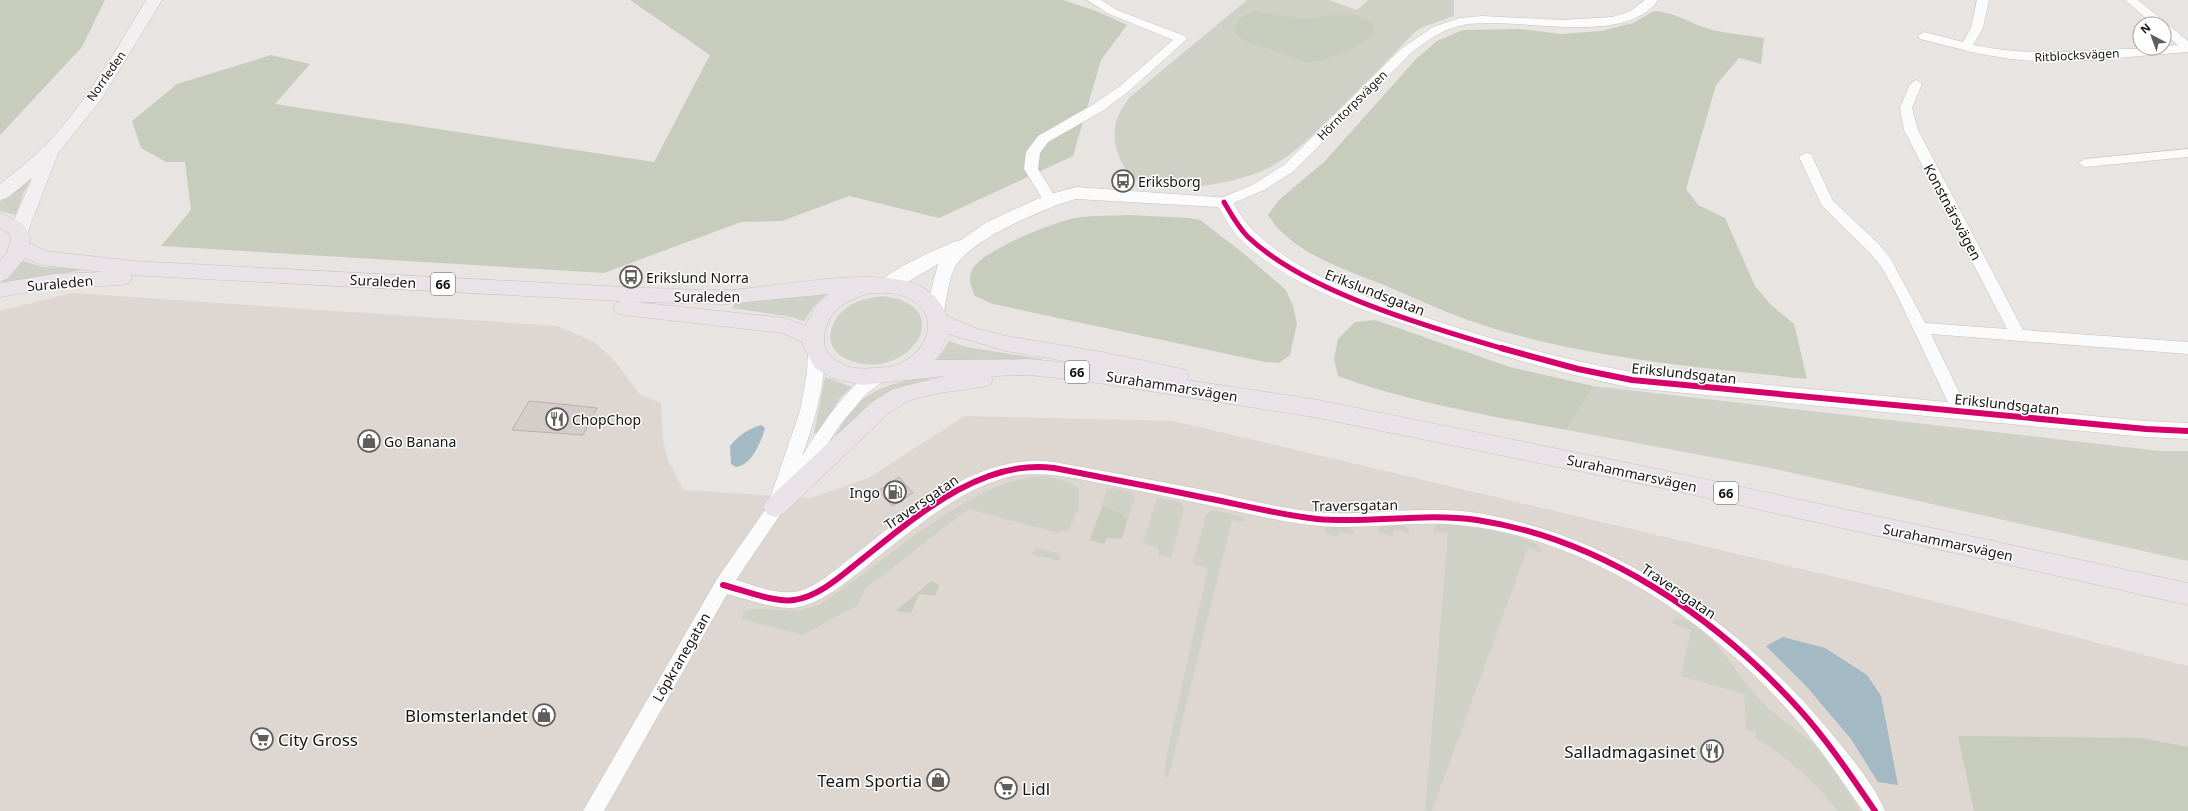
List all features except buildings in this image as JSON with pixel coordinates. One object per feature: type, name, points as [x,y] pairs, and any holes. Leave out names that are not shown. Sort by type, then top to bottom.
[{"type":"main road","name":"Norrleden","points":[[0,194],[53,148],[125,50],[154,0]]},
{"type":"main road","name":"Norrleden","points":[[19,240],[40,175],[53,148]]},
{"type":"main road","name":"66","points":[[0,220],[9,223],[19,240]]},
{"type":"main road","points":[[0,274],[16,256],[19,240]]},
{"type":"main road","name":"Suraleden","points":[[19,240],[42,258],[133,268],[644,295],[726,297],[850,285],[878,286]]},
{"type":"main road","name":"Suraleden","points":[[0,290],[53,281],[123,278],[636,308],[785,326],[815,345]]},
{"type":"main road","name":"66","points":[[878,286],[901,287],[918,294],[937,316],[939,330],[936,341],[927,354],[910,367],[884,376],[850,376],[835,370],[822,360],[815,345],[816,321],[827,306],[845,294],[878,286]]},
{"type":"main road","name":"Surahammarsvägen","points":[[937,316],[957,330],[984,339],[1144,367],[1262,400]]},
{"type":"main road","name":"Surahammarsvägen","points":[[884,376],[930,368],[1030,368],[1085,373],[1313,408],[1670,481],[2188,594]]},
{"type":"main road","points":[[775,507],[880,408],[901,396],[933,386],[994,378],[1080,380],[1159,391],[1262,400]]},
{"type":"street","points":[[1050,200],[1031,170],[1033,152],[1043,139],[1100,107],[1124,89],[1181,39],[1113,12],[1093,0]]},
{"type":"street","name":"Hörntorpsvägen","points":[[937,316],[945,268],[955,254],[993,226],[1050,200],[1076,193],[1224,202],[1259,187],[1289,168],[1405,52],[1426,35],[1436,30],[1462,22],[1485,20],[1562,23],[1612,21],[1634,14],[1652,0]]},
{"type":"street","points":[[1966,47],[1977,28],[1983,0]]},
{"type":"street","points":[[2131,0],[2150,16]]},
{"type":"street","name":"Ritblocksvägen","points":[[2172,34],[2188,47]]},
{"type":"street","name":"Ritblocksvägen","points":[[1924,36],[1990,54],[2032,58],[2188,47]]},
{"type":"street","name":"Konstnärsvägen","points":[[1916,84],[1906,108],[1911,130],[2018,336]]},
{"type":"street","points":[[2085,163],[2188,152]]},
{"type":"street","points":[[1806,157],[1827,203],[1874,248],[1886,263],[1920,328],[1960,411]]},
{"type":"street","name":"Erikslundsgatan","points":[[1224,202],[1236,224],[1251,240],[1297,272],[1329,289],[1489,346],[1589,372],[1632,380],[2146,429],[2188,431]]},
{"type":"street","name":"Hörntorpsvägen","points":[[878,286],[974,239]]},
{"type":"street","points":[[1920,328],[2188,348]]},
{"type":"street","name":"Löpkranegatan","points":[[775,507],[809,416],[816,381],[815,345]]},
{"type":"street","name":"Löpkranegatan","points":[[592,811],[722,585],[775,507],[806,466],[833,422],[861,389],[884,376]]},
{"type":"street","name":"Traversgatan","points":[[722,585],[789,600],[803,598],[839,576],[901,529],[968,484],[984,477],[1019,468],[1054,467],[1076,473],[1312,519],[1449,516],[1478,520],[1523,530],[1586,551],[1634,575],[1689,610],[1737,648],[1777,686],[1813,726],[1850,772],[1875,811]]},
{"type":"shaded area","points":[[1247,0],[1329,0],[1357,10],[1368,0],[1454,0],[1454,16],[1423,27],[1415,32],[1311,136],[1289,155],[1272,166],[1238,179],[1200,186],[1176,188],[1159,187],[1151,186],[1137,180],[1125,169],[1115,143],[1115,128],[1124,105],[1130,97]]},
{"type":"shaded area","points":[[35,172],[23,194],[16,215],[0,211],[0,202]]},
{"type":"shaded area","points":[[23,261],[43,267],[89,269],[0,284]]},
{"type":"shaded area","points":[[829,292],[815,305],[804,321],[792,317],[732,308],[735,304]]},
{"type":"shaded area","points":[[72,293],[557,326],[594,342],[615,361],[640,395],[661,403],[663,440],[667,458],[683,490],[811,498],[868,478],[965,416],[1173,421],[1886,589],[2188,666],[2188,811],[0,811],[0,311]]},
{"type":"shaded area","points":[[882,296],[906,302],[919,313],[922,326],[918,340],[907,352],[891,361],[872,365],[851,361],[841,356],[834,349],[830,334],[837,317],[855,302]]},
{"type":"shaded area","points":[[949,341],[967,347],[1042,359],[1041,361],[981,359],[935,362]]},
{"type":"shaded area","points":[[825,377],[852,387],[841,397],[817,434],[814,433]]},
{"type":"shaded area","points":[[928,377],[929,379],[907,386],[833,439],[856,405],[872,393],[889,385]]},
{"type":"shaded area","points":[[1593,386],[2161,451],[2188,451],[2188,561],[1770,468],[1567,430]]},
{"type":"shaded area","points":[[1045,476],[1072,483],[1079,490],[1079,507],[1069,530],[1059,533],[968,509],[865,589],[858,605],[803,635],[742,619],[744,611],[754,609],[799,611],[821,604],[918,533],[969,500],[995,488],[1021,479]]},
{"type":"shaded area","points":[[1113,488],[1133,493],[1135,497],[1127,521],[1120,512],[1102,507],[1107,490]]},
{"type":"shaded area","points":[[1157,498],[1180,502],[1184,509],[1171,558],[1158,555],[1159,548],[1143,544]]},
{"type":"shaded area","points":[[1211,510],[1241,516],[1245,520],[1243,522],[1232,520],[1168,778],[1164,776],[1168,749],[1208,568],[1193,564],[1206,515]]},
{"type":"shaded area","points":[[1402,524],[1409,529],[1409,532],[1394,530],[1393,536],[1378,532],[1379,525]]},
{"type":"shaded area","points":[[1440,524],[1479,528],[1512,535],[1536,544],[1542,550],[1541,553],[1528,547],[1432,811],[1425,811],[1448,533],[1433,532],[1435,526]]},
{"type":"shaded area","points":[[1326,526],[1346,527],[1355,535],[1339,531],[1337,537],[1324,533]]},
{"type":"shaded area","points":[[1036,548],[1058,553],[1061,558],[1060,561],[1031,554]]},
{"type":"shaded area","points":[[1676,618],[1689,622],[1712,639],[1759,699],[1813,744],[1844,785],[1860,811],[1838,811],[1819,789],[1790,762],[1755,738],[1756,732],[1746,730],[1744,694],[1681,676],[1691,630],[1671,623]]},
{"type":"green space","points":[[0,0],[105,0],[82,47],[0,135]]},
{"type":"green space","points":[[630,0],[1063,0],[1096,11],[1127,25],[1101,60],[1073,156],[939,218],[849,196],[782,221],[741,222],[604,273],[161,246],[191,210],[185,162],[166,162],[141,148],[132,121],[177,84],[271,55],[310,64],[275,104],[654,162],[710,55]]},
{"type":"green space","points":[[1252,11],[1303,19],[1338,15],[1355,15],[1371,22],[1375,33],[1352,49],[1343,53],[1325,59],[1307,62],[1242,40],[1234,31],[1238,19]]},
{"type":"green space","points":[[1654,11],[1683,18],[1702,27],[1716,31],[1764,38],[1761,64],[1739,58],[1716,85],[1686,189],[1698,205],[1725,218],[1755,286],[1771,305],[1794,324],[1807,379],[1683,366],[1601,354],[1560,346],[1480,324],[1333,265],[1303,249],[1290,239],[1278,228],[1268,215],[1279,200],[1325,161],[1416,59],[1437,41],[1463,30],[1519,29],[1562,34],[1601,31],[1633,23]]},
{"type":"green space","points":[[1130,215],[1189,218],[1200,220],[1243,253],[1286,290],[1293,306],[1297,323],[1290,355],[1279,363],[1265,362],[993,304],[975,296],[970,280],[972,270],[978,262],[1003,246],[1035,231],[1075,218]]},
{"type":"green space","points":[[1375,320],[1510,367],[1593,386],[1567,430],[1451,408],[1394,394],[1338,376],[1334,359],[1338,339],[1355,322]]},
{"type":"green space","points":[[1102,507],[1120,512],[1127,521],[1122,539],[1107,538],[1104,544],[1090,540]]},
{"type":"green space","points":[[931,581],[939,585],[935,596],[919,594],[911,613],[896,611]]},
{"type":"green space","points":[[1958,736],[2142,738],[2188,747],[2188,811],[1974,811]]},
{"type":"water","points":[[761,425],[765,428],[755,452],[747,462],[742,465],[736,467],[731,464],[730,446],[744,433]]},
{"type":"water","points":[[1783,637],[1825,648],[1867,675],[1881,696],[1898,785],[1878,782],[1851,739],[1807,687],[1766,646]]},
{"type":"cycle path","points":[[1224,202],[1233,218],[1252,240],[1290,267],[1332,289],[1375,307],[1445,331],[1524,355],[1578,369],[1632,380],[2146,429],[2188,431]]},
{"type":"cycle path","points":[[723,585],[787,600],[802,598],[822,589],[918,516],[938,503],[977,481],[997,473],[1027,467],[1054,468],[1295,516],[1318,519],[1364,520],[1433,516],[1479,520],[1540,535],[1599,558],[1654,587],[1707,623],[1755,664],[1799,710],[1840,759],[1875,811]]},
{"type":"place","name":"Eriksborg","points":[[1123,181]]},
{"type":"place","name":"Erikslund Norra","points":[[631,277]]},
{"type":"place","name":"ChopChop","points":[[557,419]]},
{"type":"place","name":"Go Banana","points":[[369,441]]},
{"type":"place","name":"Ingo","points":[[895,492]]},
{"type":"place","name":"Blomsterlandet","points":[[544,715]]},
{"type":"place","name":"City Gross","points":[[262,739]]},
{"type":"place","name":"Salladmagasinet","points":[[1712,751]]},
{"type":"place","name":"Team Sportia","points":[[938,780]]},
{"type":"place","name":"Lidl","points":[[1006,788]]}]
